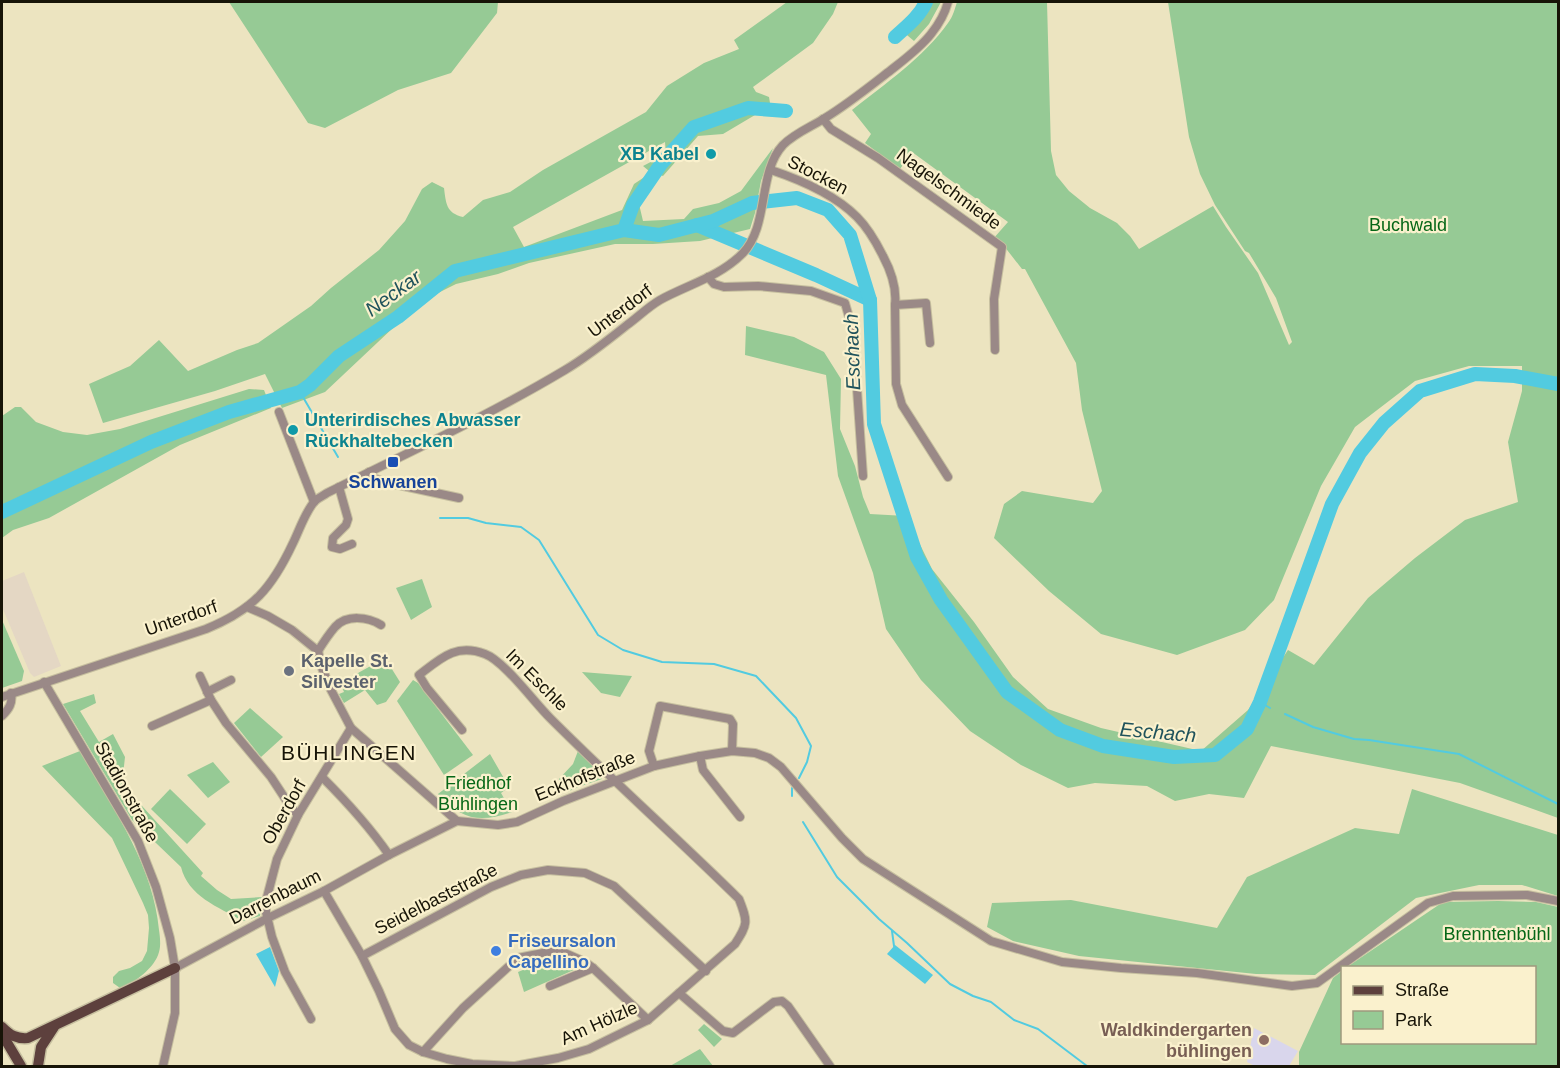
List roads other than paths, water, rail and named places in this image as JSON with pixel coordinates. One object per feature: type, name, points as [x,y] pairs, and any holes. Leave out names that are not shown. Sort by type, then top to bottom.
[{"type":"main road","points":[[2,1027],[10,1035],[22,1039],[28,1038],[175,968]]},
{"type":"main road","points":[[38,1066],[41,1047],[54,1026]]},
{"type":"main road","points":[[2,1034],[21,1066]]},
{"type":"main road","points":[[8,1046],[12,1066]]},
{"type":"street","name":"Unterdorf","points":[[2,697],[206,629],[235,616],[266,589],[284,563],[314,502],[369,472],[473,422],[566,370],[600,347],[658,301],[728,267],[750,245],[762,211],[771,170],[783,146],[798,133],[853,100],[926,39],[944,14],[948,2]]},
{"type":"street","name":"Nagelschmiede","points":[[823,119],[831,129],[878,158],[1002,247],[994,299],[995,350]]},
{"type":"street","name":"Stocken","points":[[771,170],[790,176],[840,202],[858,218],[875,240],[890,271],[896,295],[896,384],[902,405],[948,477]]},
{"type":"street","points":[[708,277],[714,284],[724,287],[758,286],[811,291],[845,303],[853,331],[863,476]]},
{"type":"street","points":[[895,305],[927,303],[930,343]]},
{"type":"street","points":[[279,412],[314,502]]},
{"type":"street","points":[[369,472],[374,478],[385,482],[459,498]]},
{"type":"street","points":[[339,488],[348,519],[346,525],[333,538],[332,547],[340,549],[352,544]]},
{"type":"street","points":[[248,607],[292,630],[318,651],[331,690],[351,728],[457,821]]},
{"type":"street","points":[[318,651],[337,624],[351,618],[371,620],[381,626]]},
{"type":"street","name":"Im Eschle","points":[[462,730],[419,675],[450,653],[472,651],[487,655],[498,662],[615,782]]},
{"type":"street","points":[[200,676],[209,696],[226,723],[271,777],[298,815]]},
{"type":"street","points":[[152,726],[209,696],[231,680]]},
{"type":"street","name":"Stadionstraße","points":[[44,682],[138,842],[156,888],[170,938],[175,968],[175,1012],[163,1066]]},
{"type":"street","points":[[2,716],[11,705],[11,693]]},
{"type":"street","points":[[654,766],[649,751],[660,706],[730,718],[733,724],[732,750],[755,753],[769,758],[782,767],[842,838],[863,859],[991,941],[1062,962],[1197,974],[1292,986],[1317,983],[1428,903],[1453,896],[1527,895],[1558,901]]},
{"type":"street","name":"Oberdorf","points":[[311,1019],[285,972],[272,937],[266,901],[277,859],[298,815],[351,728]]},
{"type":"street","name":"Eckhofstraße","points":[[457,821],[498,825],[517,822],[563,801],[654,766],[732,750]]},
{"type":"street","points":[[700,756],[703,770],[740,817]]},
{"type":"street","points":[[322,777],[375,834],[389,855]]},
{"type":"street","name":"Am Hölzle","points":[[324,891],[362,956],[395,1029],[409,1045],[423,1052],[472,1064],[515,1066],[558,1058],[589,1048],[648,1020],[735,944],[745,929],[746,917],[739,899],[615,782]]},
{"type":"street","name":"Darrenbaum","points":[[175,968],[457,821]]},
{"type":"street","name":"Seidelbaststraße","points":[[362,956],[491,887],[521,875],[548,870],[585,873],[614,886],[706,971]]},
{"type":"street","points":[[423,1052],[463,1008],[518,957],[558,950],[593,968],[648,1020]]},
{"type":"street","points":[[550,986],[593,968]]},
{"type":"street","points":[[679,993],[723,1031],[733,1033],[774,1002],[782,1001],[788,1006],[830,1066]]},
{"type":"water","points":[[895,945],[933,975],[925,984],[887,954]]},
{"type":"water","points":[[270,947],[279,971],[275,987],[256,954]]},
{"type":"waterway","name":"Neckar","points":[[895,37],[916,17],[926,2]]},
{"type":"waterway","name":"Neckar","points":[[2,512],[151,442],[229,412],[300,392],[339,356],[398,317],[455,271],[624,230],[633,205],[661,164],[694,127],[748,108],[786,111]]},
{"type":"waterway","name":"Eschach","points":[[624,230],[659,235],[713,221],[752,203],[797,198],[828,210],[850,235],[870,300],[874,424],[917,557],[941,600],[1007,692],[1060,730],[1103,746],[1174,757],[1215,755],[1247,729],[1260,702],[1332,504],[1360,453],[1384,423],[1420,391],[1475,374],[1515,376],[1558,384]]},
{"type":"waterway","name":"Eschach","points":[[697,225],[870,300]]},
{"type":"waterway","points":[[300,392],[338,457]]},
{"type":"waterway","points":[[440,518],[468,518],[486,523],[521,527],[539,540],[598,635],[623,650],[662,662],[714,664],[756,676],[796,718],[811,746],[807,762],[799,778]]},
{"type":"waterway","points":[[1260,702],[1270,708]]},
{"type":"waterway","points":[[1285,714],[1313,727],[1354,739],[1459,754],[1558,804]]},
{"type":"waterway","points":[[792,788],[792,796]]},
{"type":"waterway","points":[[803,822],[837,877],[950,984],[991,1002],[1014,1020],[1038,1029],[1087,1066]]},
{"type":"waterway","points":[[892,931],[894,946]]},
{"type":"place","name":"XB Kabel","points":[[711,154]]},
{"type":"place","name":"Unterirdisches Abwasser Rückhaltebecken","points":[[293,430]]},
{"type":"place","name":"Schwanen","points":[[393,462]]},
{"type":"place","name":"Kapelle St. Silvester","points":[[289,671]]},
{"type":"place","name":"Friseursalon Capellino","points":[[496,951]]},
{"type":"place","name":"Waldkindergarten bühlingen","points":[[1264,1040]]},
{"type":"district","name":"BÜHLINGEN","points":[[349,753]]},
{"type":"park label","name":"Buchwald","points":[[1408,225]]},
{"type":"park label","name":"Friedhof Bühlingen","points":[[478,793]]},
{"type":"park label","name":"Brenntenbühl","points":[[1497,934]]}]
